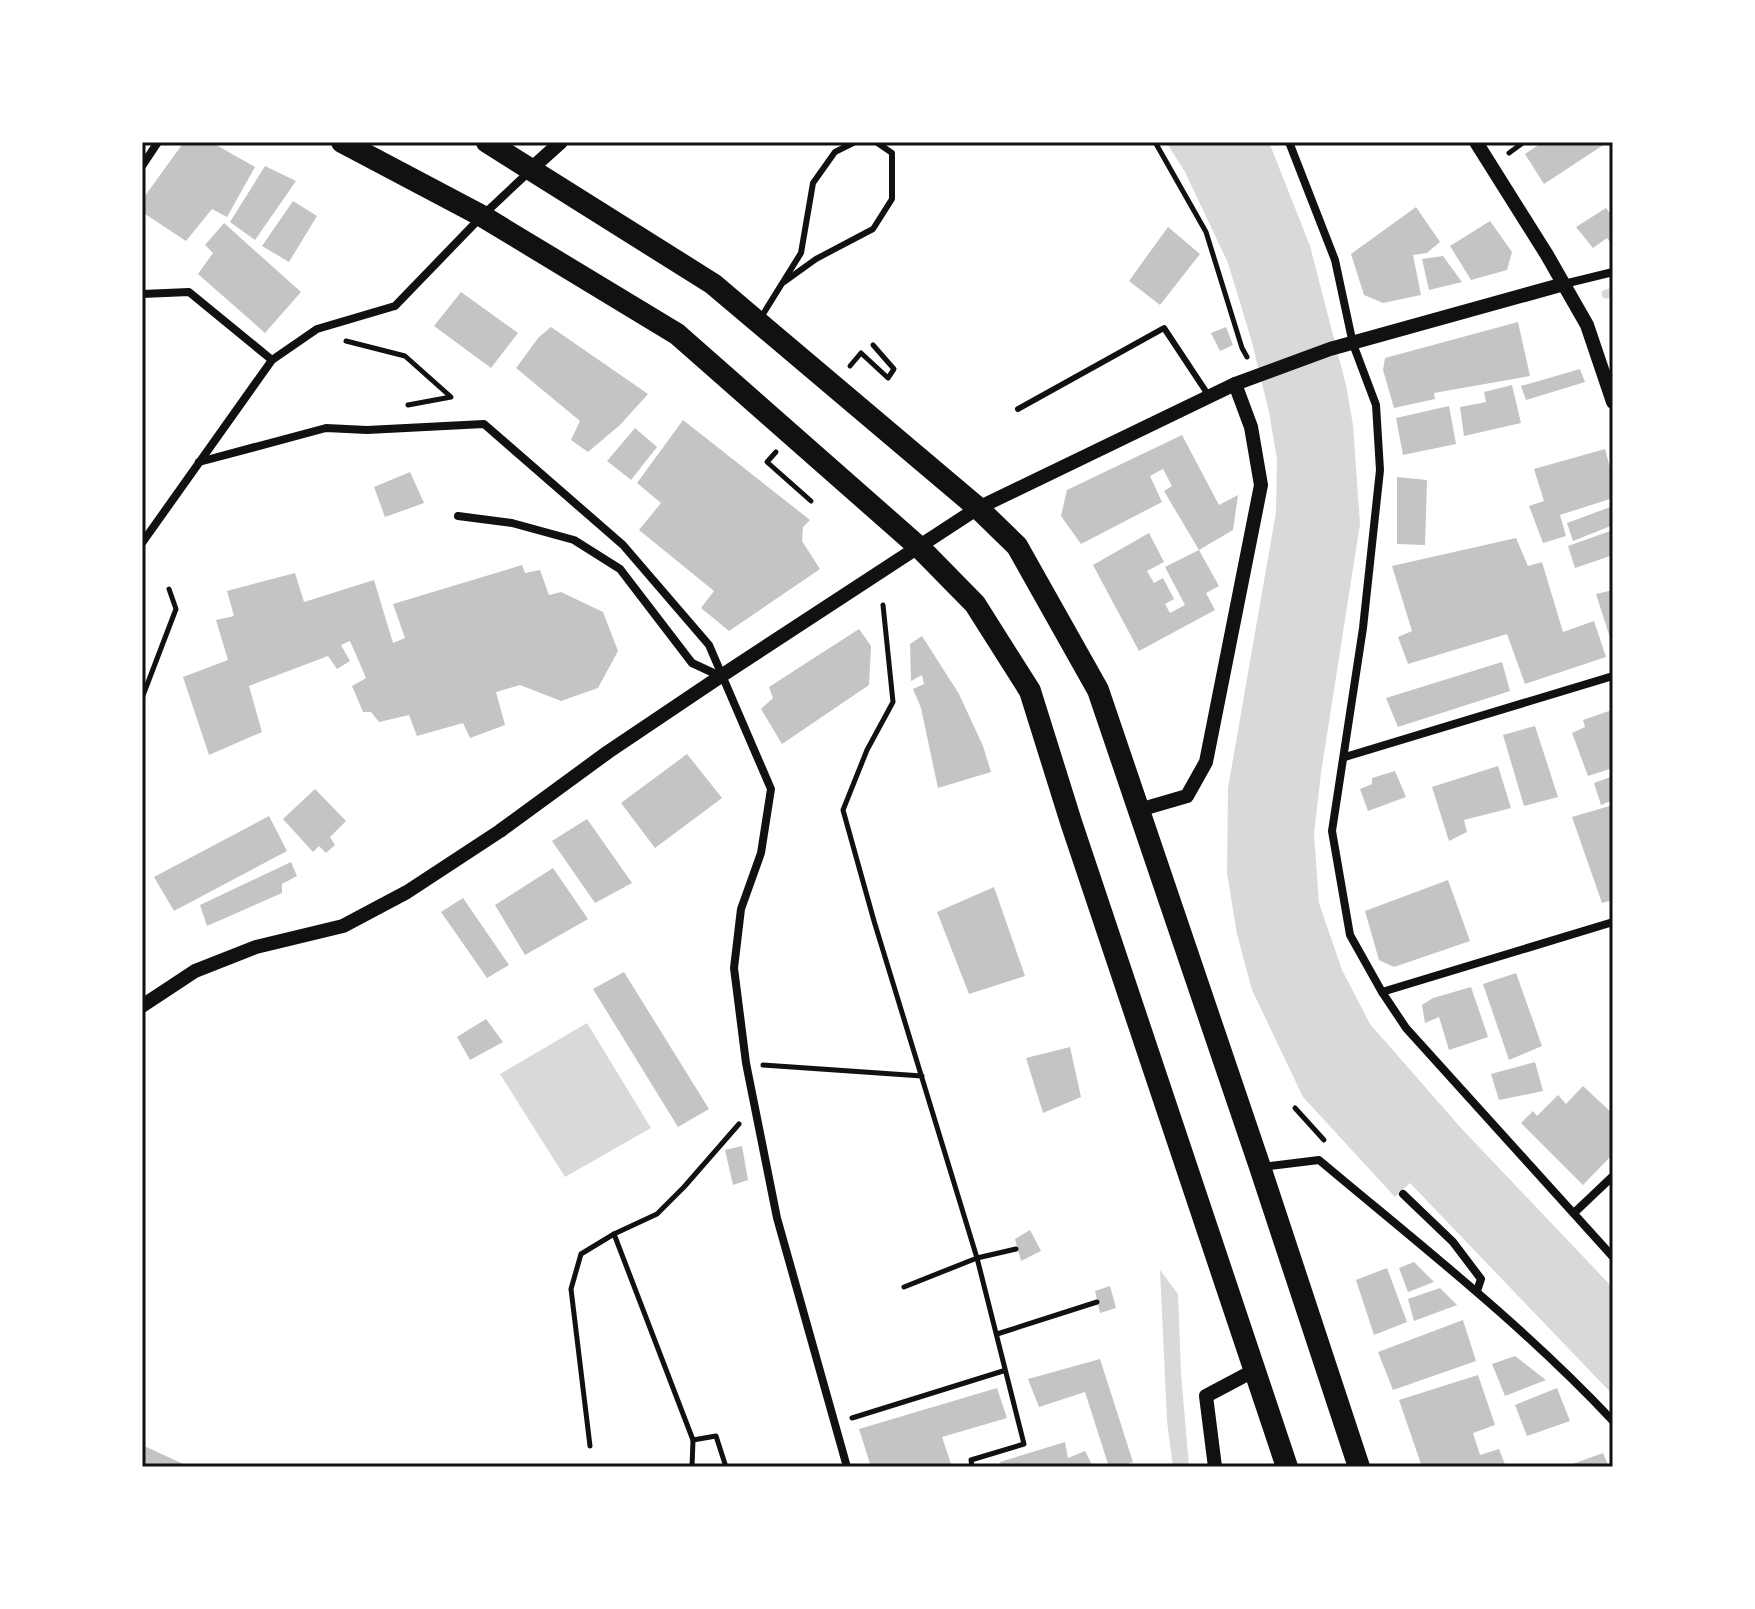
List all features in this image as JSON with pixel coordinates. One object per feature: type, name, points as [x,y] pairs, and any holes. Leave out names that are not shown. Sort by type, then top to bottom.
[{"type":"highway","points":[[342,142],[482,216],[677,334],[920,548],[975,604],[1030,691],[1287,1467]]},
{"type":"highway","points":[[487,142],[713,284],[978,508],[1017,546],[1098,690],[1359,1467]]},
{"type":"street","points":[[142,166],[158,142]]},
{"type":"street","points":[[142,543],[272,360],[317,329],[395,306],[482,216],[561,142]]},
{"type":"street","points":[[1289,142],[1335,260],[1353,344],[1376,405],[1380,470],[1363,628],[1332,831],[1350,935],[1382,992],[1416,1040],[1613,1257]]},
{"type":"street","points":[[1476,142],[1587,325],[1613,402]]},
{"type":"street","points":[[142,1006],[195,971],[256,947],[343,926],[407,892],[500,831],[608,752],[721,676],[978,508],[1235,384],[1330,349],[1613,272]]},
{"type":"street","points":[[142,294],[189,292],[272,360]]},
{"type":"street","points":[[1139,810],[1187,796],[1206,762],[1261,485],[1251,427],[1235,384]]},
{"type":"street","points":[[199,462],[326,428],[367,430],[484,424],[623,545],[709,645],[771,789],[761,853],[741,909],[734,968],[746,1063],[777,1218],[847,1467]]},
{"type":"street","points":[[458,516],[512,523],[574,540],[620,569],[692,663],[721,676]]},
{"type":"street","points":[[1345,757],[1613,676]]},
{"type":"street","points":[[1382,992],[1613,922]]},
{"type":"street","points":[[1260,1167],[1319,1160],[1477,1291],[1575,1380],[1613,1421]]},
{"type":"street","points":[[1574,1213],[1613,1176]]},
{"type":"street","points":[[1403,1194],[1453,1242],[1481,1279],[1477,1291]]},
{"type":"street","points":[[1215,1467],[1206,1396],[1255,1370]]},
{"type":"lane","points":[[758,323],[801,253],[813,183],[835,152],[855,142]]},
{"type":"lane","points":[[781,285],[816,259],[873,229],[892,199],[892,153],[876,142]]},
{"type":"lane","points":[[1018,409],[1164,328],[1209,396]]},
{"type":"path","points":[[1155,142],[1206,232],[1242,348]]},
{"type":"path","points":[[317,329],[350,343],[405,356],[451,397],[396,408]]},
{"type":"path","points":[[861,353],[888,378],[894,369],[873,345]]},
{"type":"path","points":[[767,462],[811,501]]},
{"type":"path","points":[[142,698],[176,609],[169,589]]},
{"type":"path","points":[[883,605],[893,702],[867,750],[843,810],[977,1258],[997,1334],[1003,1371],[1024,1444],[971,1460],[972,1467]]},
{"type":"path","points":[[746,1063],[792,1069],[922,1076]]},
{"type":"path","points":[[1295,1108],[1310,1126]]},
{"type":"path","points":[[590,1446],[571,1289],[581,1254],[657,1214],[755,1110]]},
{"type":"path","points":[[614,1234],[693,1440],[692,1467]]},
{"type":"path","points":[[904,1287],[977,1258],[1016,1249]]},
{"type":"path","points":[[997,1334],[1097,1302]]},
{"type":"path","points":[[836,1422],[1003,1371]]},
{"type":"path","points":[[693,1440],[716,1436],[726,1467]]},
{"type":"shaded area","points":[[1166,142],[1269,142],[1310,246],[1346,385],[1353,425],[1360,524],[1314,834],[1319,903],[1342,970],[1370,1024],[1461,1128],[1613,1288],[1613,1395],[1410,1183],[1395,1197],[1303,1097],[1252,990],[1237,934],[1227,873],[1228,788],[1276,512],[1277,459],[1252,342],[1228,263],[1185,172]]},
{"type":"shaded area","points":[[587,1023],[651,1128],[565,1177],[500,1074]]},
{"type":"shaded area","points":[[1160,1270],[1178,1294],[1189,1467],[1173,1467],[1167,1421]]},
{"type":"building","points":[[184,142],[211,142],[255,167],[227,217],[212,209],[186,241],[142,212],[142,200]]},
{"type":"building","points":[[1543,142],[1608,142],[1544,184],[1525,154]]},
{"type":"building","points":[[265,166],[296,181],[255,240],[230,222]]},
{"type":"building","points":[[293,201],[317,216],[289,262],[262,246]]},
{"type":"building","points":[[1416,207],[1440,242],[1427,253],[1413,255],[1421,295],[1383,303],[1364,295],[1351,254]]},
{"type":"building","points":[[1606,208],[1613,217],[1613,246],[1607,238],[1593,248],[1576,227]]},
{"type":"building","points":[[1490,221],[1512,252],[1507,270],[1471,280],[1450,246]]},
{"type":"building","points":[[224,223],[301,292],[265,333],[198,274],[213,253],[205,245]]},
{"type":"building","points":[[1168,227],[1200,254],[1160,305],[1129,281]]},
{"type":"building","points":[[1443,256],[1462,282],[1429,290],[1422,259]]},
{"type":"building","points":[[461,292],[518,333],[491,368],[434,326]]},
{"type":"building","points":[[1518,322],[1530,376],[1434,393],[1435,399],[1394,408],[1383,370],[1385,358]]},
{"type":"building","points":[[551,327],[648,394],[620,425],[588,452],[571,440],[580,421],[516,368],[539,337]]},
{"type":"building","points":[[1226,327],[1233,345],[1220,351],[1211,333]]},
{"type":"building","points":[[1580,369],[1585,382],[1526,400],[1521,386]]},
{"type":"building","points":[[1512,385],[1521,423],[1464,436],[1460,407],[1486,402],[1484,392]]},
{"type":"building","points":[[1449,406],[1456,444],[1403,455],[1396,418]]},
{"type":"building","points":[[683,420],[810,520],[803,527],[802,541],[820,569],[729,631],[701,608],[714,591],[639,530],[661,503],[637,483]]},
{"type":"building","points":[[635,428],[657,447],[631,480],[607,461]]},
{"type":"building","points":[[1182,435],[1219,505],[1238,495],[1233,530],[1199,550],[1164,491],[1172,486],[1163,469],[1150,476],[1162,502],[1081,544],[1061,516],[1067,490]]},
{"type":"building","points":[[1605,449],[1613,479],[1613,498],[1560,515],[1566,536],[1543,543],[1529,506],[1544,501],[1534,469]]},
{"type":"building","points":[[410,472],[424,503],[385,517],[374,487]]},
{"type":"building","points":[[1397,477],[1427,480],[1425,545],[1397,544]]},
{"type":"building","points":[[1613,506],[1613,525],[1573,541],[1567,523]]},
{"type":"building","points":[[1613,530],[1613,555],[1575,568],[1568,546]]},
{"type":"building","points":[[1149,533],[1164,562],[1147,571],[1154,583],[1163,578],[1174,599],[1165,604],[1170,613],[1185,605],[1165,567],[1199,550],[1219,586],[1206,593],[1215,610],[1139,651],[1093,565]]},
{"type":"building","points":[[1516,538],[1528,566],[1542,562],[1563,632],[1594,621],[1606,657],[1525,684],[1507,634],[1408,664],[1398,637],[1412,631],[1392,566]]},
{"type":"building","points":[[522,565],[525,573],[540,570],[549,595],[561,592],[603,612],[618,651],[598,688],[561,701],[520,685],[496,692],[505,725],[470,738],[463,723],[417,736],[409,715],[379,722],[371,712],[363,712],[352,686],[366,678],[350,641],[341,645],[350,661],[337,669],[328,656],[249,686],[262,732],[209,755],[183,677],[228,660],[216,620],[234,616],[227,591],[295,573],[304,602],[374,580],[393,643],[405,638],[393,604]]},
{"type":"building","points":[[1613,590],[1613,644],[1612,644],[1596,594]]},
{"type":"building","points":[[859,629],[871,646],[869,685],[782,744],[761,709],[773,698],[769,687]]},
{"type":"building","points":[[922,636],[959,694],[983,746],[991,772],[938,788],[921,708],[913,689],[924,684],[922,675],[911,681],[910,644]]},
{"type":"building","points":[[1502,662],[1510,691],[1398,727],[1386,698]]},
{"type":"building","points":[[1609,711],[1613,724],[1613,768],[1588,776],[1572,733],[1585,727],[1583,720]]},
{"type":"building","points":[[1535,726],[1558,797],[1524,806],[1503,735]]},
{"type":"building","points":[[687,754],[722,798],[655,848],[621,803]]},
{"type":"building","points":[[1498,766],[1511,808],[1464,820],[1467,832],[1449,841],[1432,787]]},
{"type":"building","points":[[1395,771],[1406,797],[1368,811],[1360,789],[1372,784],[1372,778]]},
{"type":"building","points":[[1613,776],[1613,800],[1601,805],[1594,783]]},
{"type":"building","points":[[315,789],[346,821],[330,837],[335,845],[326,853],[319,846],[313,852],[283,819]]},
{"type":"building","points":[[1613,805],[1613,900],[1602,903],[1572,817]]},
{"type":"building","points":[[269,816],[287,851],[174,911],[154,877]]},
{"type":"building","points":[[587,819],[632,883],[595,903],[552,841]]},
{"type":"building","points":[[291,862],[297,876],[282,884],[282,893],[207,926],[200,905]]},
{"type":"building","points":[[553,868],[588,919],[525,955],[495,905]]},
{"type":"building","points":[[1448,880],[1470,941],[1394,967],[1379,960],[1365,911]]},
{"type":"building","points":[[994,887],[1025,976],[969,994],[937,912]]},
{"type":"building","points":[[463,898],[509,965],[487,978],[441,912]]},
{"type":"building","points":[[624,972],[709,1109],[678,1127],[593,989]]},
{"type":"building","points":[[1516,973],[1542,1046],[1509,1060],[1483,984]]},
{"type":"building","points":[[1471,987],[1488,1037],[1449,1050],[1439,1017],[1425,1023],[1422,1005],[1433,998]]},
{"type":"building","points":[[486,1019],[503,1042],[470,1060],[457,1037]]},
{"type":"building","points":[[1070,1047],[1081,1097],[1043,1113],[1026,1058]]},
{"type":"building","points":[[1535,1062],[1543,1091],[1499,1100],[1491,1074]]},
{"type":"building","points":[[1583,1086],[1613,1114],[1613,1154],[1583,1185],[1521,1123],[1533,1111],[1537,1116],[1558,1095],[1566,1104]]},
{"type":"building","points":[[742,1146],[748,1180],[733,1185],[725,1150]]},
{"type":"building","points":[[1030,1230],[1041,1251],[1021,1261],[1015,1239]]},
{"type":"building","points":[[1414,1262],[1434,1282],[1408,1292],[1399,1268]]},
{"type":"building","points":[[1387,1268],[1407,1322],[1374,1335],[1356,1280]]},
{"type":"building","points":[[1110,1286],[1116,1308],[1100,1313],[1095,1291]]},
{"type":"building","points":[[1440,1288],[1457,1305],[1414,1321],[1408,1299]]},
{"type":"building","points":[[1463,1320],[1476,1361],[1393,1390],[1378,1352]]},
{"type":"building","points":[[1515,1356],[1546,1380],[1505,1396],[1492,1364]]},
{"type":"building","points":[[1100,1359],[1133,1462],[1119,1467],[1109,1467],[1085,1392],[1039,1407],[1028,1379]]},
{"type":"building","points":[[1478,1375],[1495,1425],[1473,1433],[1480,1455],[1499,1449],[1506,1467],[1422,1467],[1399,1400]]},
{"type":"building","points":[[997,1388],[1007,1418],[942,1437],[952,1467],[871,1467],[859,1429]]},
{"type":"building","points":[[1557,1388],[1570,1421],[1527,1436],[1515,1405]]},
{"type":"building","points":[[1065,1442],[1068,1458],[1085,1451],[1093,1467],[1001,1467],[1000,1462]]},
{"type":"building","points":[[142,1445],[190,1467],[142,1467]]},
{"type":"building","points":[[1603,1453],[1609,1467],[1564,1467]]},
{"type":"waterway","points":[[1606,294],[1613,292]]}]
